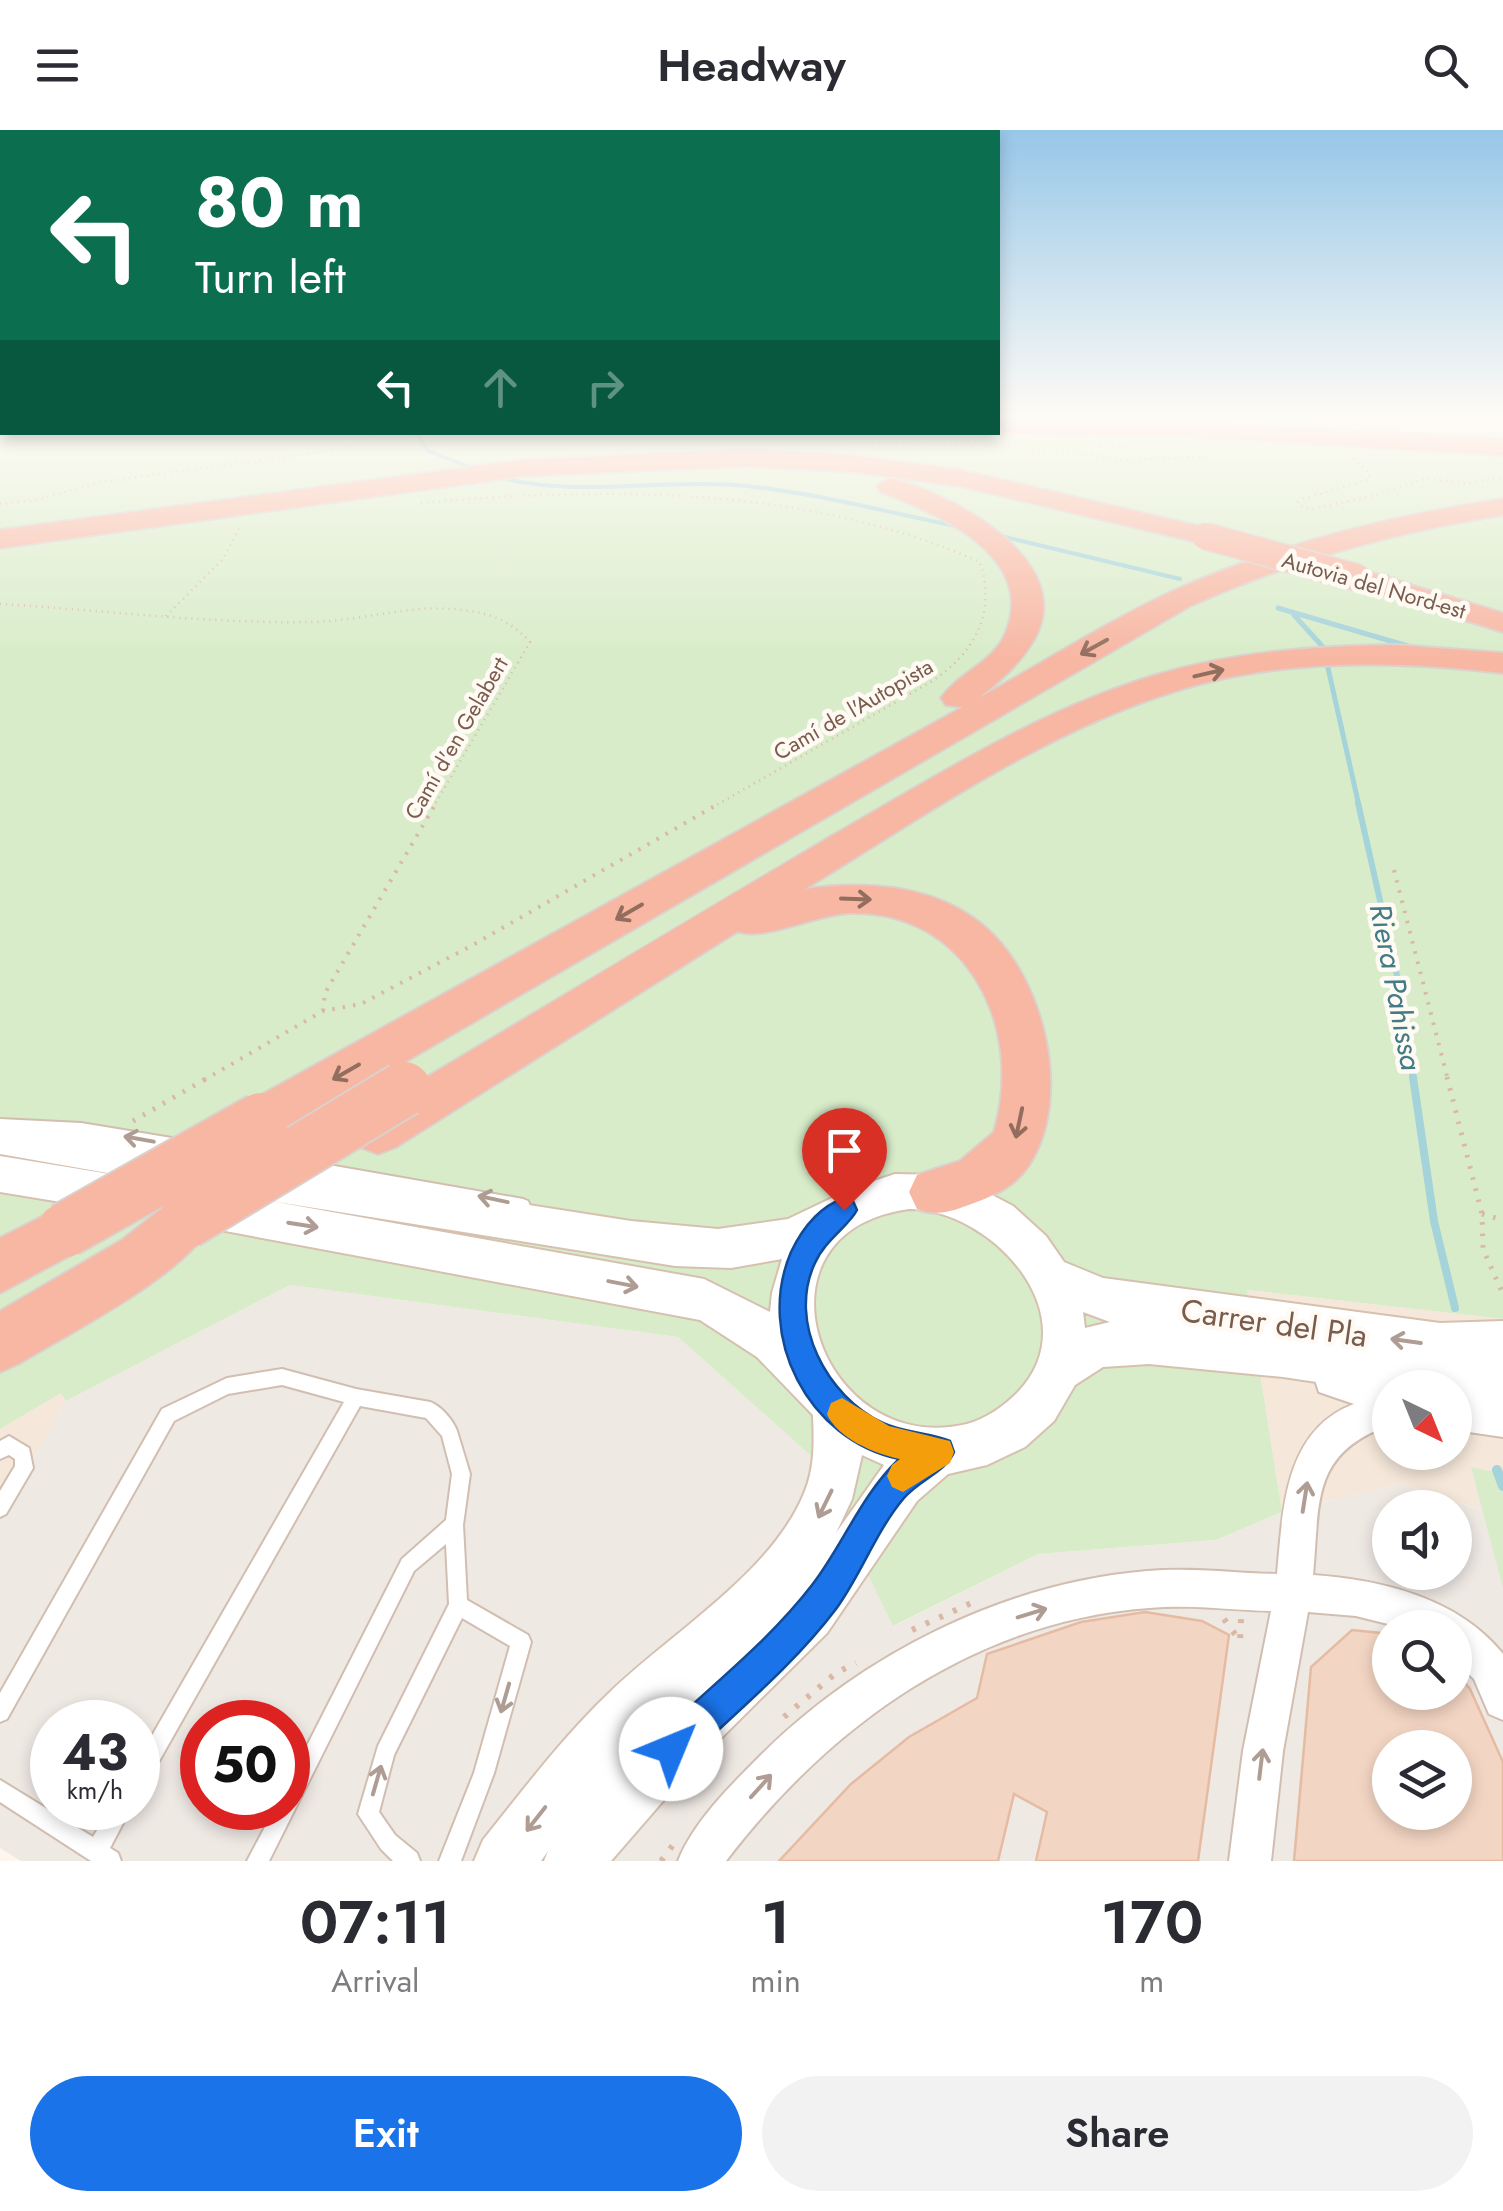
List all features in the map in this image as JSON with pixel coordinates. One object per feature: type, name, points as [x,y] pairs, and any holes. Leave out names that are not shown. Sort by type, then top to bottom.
[{"type":"highway","name":"Autovia del Nord-est","points":[[0,521],[210,497]]},
{"type":"highway","name":"Autovia del Nord-est","points":[[0,539],[271,497]]},
{"type":"highway","points":[[673,887],[785,806],[961,696],[999,668],[1021,637],[1030,604],[1018,572],[1001,548],[960,515],[920,497]]},
{"type":"highway","name":"Autovia del Nord-est","points":[[1049,497],[1503,619]]},
{"type":"highway","points":[[0,1267],[66,1230],[253,1145],[673,887],[1207,597],[1305,548],[1419,519],[1503,504]]},
{"type":"highway","points":[[188,1230],[358,1144],[416,1095],[1094,680],[1207,597],[1262,590],[1350,558],[1503,523]]},
{"type":"highway","points":[[0,1343],[416,1095],[1050,728],[1188,678],[1326,657],[1408,656],[1500,662]]},
{"type":"highway","points":[[416,1095],[763,917],[817,902],[878,900],[927,912],[969,936],[995,962],[1017,1010],[1024,1085],[1022,1123],[1014,1145],[985,1176],[935,1192]]},
{"type":"main road","points":[[0,1137],[584,1232],[717,1249],[790,1237],[872,1196],[903,1191],[935,1192],[959,1198],[1002,1222],[1021,1238],[1050,1277],[1062,1316],[1064,1343],[1060,1368],[1035,1408],[1009,1432],[976,1447],[938,1452],[884,1440],[823,1392],[741,1318],[704,1300],[349,1232],[0,1174]]},
{"type":"main road","points":[[504,1861],[631,1710],[760,1595],[816,1522],[836,1477],[840,1430],[793,1330],[792,1302],[796,1275],[806,1251],[826,1222]]},
{"type":"main road","name":"Carrer del Pla","points":[[1050,1277],[1102,1298],[1137,1306],[1440,1345],[1503,1343]]},
{"type":"main road","name":"Carrer del Pla","points":[[1060,1368],[1098,1346],[1118,1342],[1283,1354],[1503,1388]]},
{"type":"main road","points":[[574,1861],[671,1749],[787,1638],[824,1597],[892,1488],[938,1452]]},
{"type":"street","name":"Carrer del Pla","points":[[1186,1346],[1251,1370],[1321,1378],[1372,1393]]},
{"type":"street","points":[[1250,1861],[1262,1752],[1293,1593],[1304,1492],[1313,1462],[1350,1422],[1372,1414]]},
{"type":"street","points":[[1472,1415],[1503,1420]]},
{"type":"street","points":[[699,1861],[762,1782],[827,1724],[916,1661],[985,1628],[1062,1604],[1134,1590],[1232,1603],[1293,1593],[1361,1596],[1398,1610]]},
{"type":"street","points":[[1472,1651],[1488,1665],[1503,1700]]},
{"type":"lane","points":[[0,1125],[33,1124],[253,1145],[497,1199],[584,1232]]},
{"type":"lane","points":[[0,1712],[168,1415],[227,1386],[282,1376],[356,1397],[430,1410],[449,1431],[462,1474],[454,1526],[458,1605],[385,1753],[368,1814],[388,1842],[409,1861]]},
{"type":"lane","points":[[160,1740],[356,1397]]},
{"type":"lane","points":[[0,1450],[9,1445],[23,1454],[24,1468],[0,1508]]},
{"type":"lane","points":[[310,1759],[408,1565],[454,1526]]},
{"type":"lane","points":[[450,1861],[484,1772],[521,1642],[458,1605]]},
{"type":"lane","points":[[0,1790],[103,1856],[113,1830]]},
{"type":"lane","points":[[258,1861],[274,1830]]},
{"type":"path","points":[[0,504],[47,497]]},
{"type":"path","name":"Camí de l'Autopista","points":[[481,497],[526,497]]},
{"type":"path","name":"Camí de l'Autopista","points":[[324,1011],[361,1004],[470,946],[930,682],[968,651],[985,601],[986,576],[980,562],[949,546],[826,510],[771,501],[700,497]]},
{"type":"path","points":[[1312,497],[1298,502],[1312,509],[1368,497]]},
{"type":"path","points":[[166,616],[231,548],[242,534],[241,525]]},
{"type":"path","name":"Camí d'en Gelabert","points":[[0,604],[312,622],[444,607],[506,618],[530,642],[324,993],[324,1011]]},
{"type":"path","points":[[1394,870],[1482,1214],[1484,1249],[1503,1294]]},
{"type":"path","points":[[110,1134],[324,1011]]},
{"type":"path","points":[[1482,1214],[1503,1220]]},
{"type":"path","points":[[1232,1603],[1240,1642],[1232,1603]]},
{"type":"shaded area","points":[[290,1285],[678,1337],[810,1455],[894,1626],[1038,1554],[1216,1540],[1282,1512],[1372,1491],[1372,1590],[1472,1590],[1472,1507],[1479,1509],[1472,1467],[1503,1474],[1503,1861],[21,1861],[0,1848],[0,1519],[66,1401]]},
{"type":"shaded area","points":[[1247,1290],[1503,1319],[1503,1474],[1472,1467],[1472,1370],[1372,1370],[1372,1470],[1472,1470],[1480,1509],[1472,1506],[1472,1490],[1419,1490],[1400,1484],[1282,1512]]},
{"type":"shaded area","points":[[61,1392],[66,1401],[0,1519],[0,1429]]},
{"type":"shaded area","points":[[1400,1484],[1419,1490],[1375,1490]]},
{"type":"green space","points":[[0,497],[1503,497],[1503,1319],[1247,1290],[1282,1512],[1216,1540],[1038,1554],[893,1626],[810,1455],[678,1337],[290,1285],[66,1401],[61,1393],[0,1429]]},
{"type":"green space","points":[[1472,1467],[1503,1474],[1503,1588],[1472,1470]]},
{"type":"building","points":[[1145,1612],[1202,1621],[1229,1635],[1198,1861],[1036,1861],[1047,1812],[1014,1794],[998,1861],[779,1861],[851,1784],[909,1737],[977,1698],[987,1654],[1081,1622]]},
{"type":"building","points":[[1352,1630],[1372,1632],[1372,1710],[1472,1710],[1472,1693],[1503,1762],[1503,1861],[1294,1861],[1311,1667]]},
{"type":"waterway","points":[[818,497],[960,527]]},
{"type":"waterway","points":[[997,535],[1180,579]]},
{"type":"waterway","points":[[1278,608],[1411,647]]},
{"type":"waterway","name":"Riera Pahissa","points":[[1294,615],[1323,647]]},
{"type":"waterway","name":"Riera Pahissa","points":[[1328,668],[1359,806]]},
{"type":"waterway","name":"Riera Pahissa","points":[[1358,803],[1400,989],[1413,1080]]},
{"type":"waterway","name":"Riera Pahissa","points":[[1413,1077],[1434,1221],[1455,1308]]},
{"type":"waterway","name":"Riera Pahissa","points":[[1497,1470],[1503,1486]]},
{"type":"slow traffic","points":[[842,1414],[884,1440],[938,1452],[903,1476]]},
{"type":"route","points":[[671,1749],[787,1638],[824,1597],[892,1488],[938,1452],[911,1449],[858,1427],[816,1385],[798,1351],[792,1302],[796,1275],[806,1251],[826,1222],[844,1210]]}]
